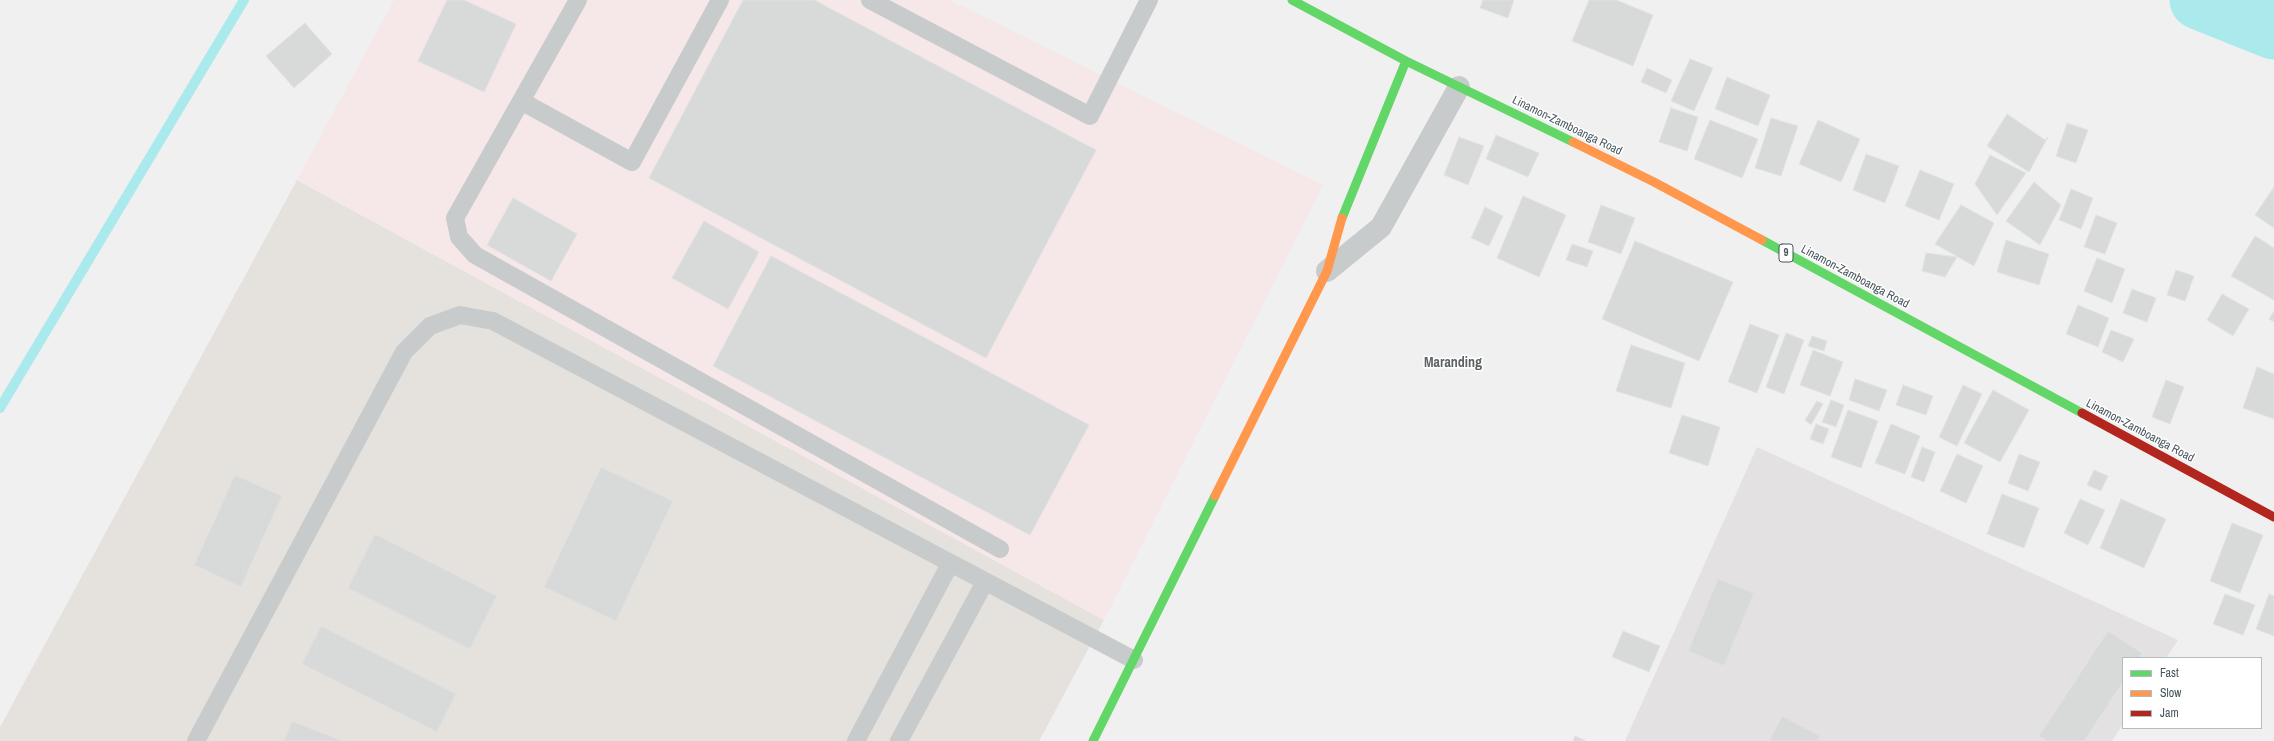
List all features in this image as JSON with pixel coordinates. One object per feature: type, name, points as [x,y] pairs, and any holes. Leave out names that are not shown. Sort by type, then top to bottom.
[{"type":"main road","name":"Linamon-Zamboanga Road","points":[[1292,0],[1406,61],[1654,182],[2274,517]]},
{"type":"main road","points":[[1093,741],[1327,271],[1341,220],[1406,61]]},
{"type":"street","points":[[1327,271],[1381,228],[1459,87]]},
{"type":"lane","points":[[578,0],[455,218],[459,237],[476,255],[1000,548]]},
{"type":"lane","points":[[521,101],[632,162],[720,0]]},
{"type":"lane","points":[[870,0],[1090,116],[1149,0]]},
{"type":"lane","points":[[196,741],[404,352],[430,326],[460,315],[493,322],[1134,660]]},
{"type":"lane","points":[[856,741],[950,564]]},
{"type":"lane","points":[[899,741],[985,582]]},
{"type":"shaded area","points":[[394,0],[950,0],[1323,185],[1104,620],[297,180]]},
{"type":"shaded area","points":[[297,180],[1104,620],[1039,741],[0,741],[0,727]]},
{"type":"shaded area","points":[[1757,447],[2178,640],[2167,657],[2122,657],[2122,726],[2112,741],[1625,741]]},
{"type":"building","points":[[447,0],[464,0],[516,24],[484,92],[418,61]]},
{"type":"building","points":[[743,0],[814,0],[1096,150],[986,358],[649,178]]},
{"type":"building","points":[[1483,0],[1514,0],[1508,18],[1480,8]]},
{"type":"building","points":[[1589,0],[1616,0],[1653,15],[1633,66],[1572,41]]},
{"type":"building","points":[[305,23],[332,54],[294,88],[266,56]]},
{"type":"building","points":[[1690,59],[1713,68],[1694,111],[1671,101]]},
{"type":"building","points":[[1647,68],[1672,80],[1666,93],[1641,82]]},
{"type":"building","points":[[1727,77],[1770,95],[1758,126],[1715,109]]},
{"type":"building","points":[[1671,108],[1698,117],[1687,151],[1659,142]]},
{"type":"building","points":[[2007,114],[2045,140],[2048,137],[2029,172],[1987,146]]},
{"type":"building","points":[[1771,118],[1798,126],[1781,176],[1755,168]]},
{"type":"building","points":[[1710,120],[1758,139],[1742,178],[1694,159]]},
{"type":"building","points":[[1818,120],[1860,139],[1841,182],[1799,164]]},
{"type":"building","points":[[2067,123],[2088,130],[2076,163],[2056,156]]},
{"type":"building","points":[[1496,135],[1539,153],[1528,177],[1486,159]]},
{"type":"building","points":[[1459,137],[1484,146],[1468,185],[1444,175]]},
{"type":"building","points":[[1866,154],[1899,166],[1885,203],[1853,190]]},
{"type":"building","points":[[1990,155],[2026,173],[1997,215],[1975,184]]},
{"type":"building","points":[[1920,170],[1954,184],[1939,220],[1905,206]]},
{"type":"building","points":[[2034,182],[2061,205],[2040,245],[2006,221]]},
{"type":"building","points":[[2274,187],[2274,228],[2255,215]]},
{"type":"building","points":[[2071,189],[2093,198],[2081,229],[2059,220]]},
{"type":"building","points":[[1523,196],[1566,215],[1539,277],[1497,258]]},
{"type":"building","points":[[513,198],[577,234],[551,281],[487,245]]},
{"type":"building","points":[[1601,205],[1635,218],[1621,254],[1588,242]]},
{"type":"building","points":[[1961,205],[1994,223],[1974,266],[1935,244]]},
{"type":"building","points":[[1485,207],[1503,216],[1489,246],[1471,238]]},
{"type":"building","points":[[2096,215],[2117,223],[2105,254],[2084,247]]},
{"type":"building","points":[[704,221],[759,252],[728,309],[672,278]]},
{"type":"building","points":[[2255,236],[2274,248],[2274,300],[2231,276]]},
{"type":"building","points":[[2006,240],[2049,254],[2039,285],[1997,272]]},
{"type":"building","points":[[1635,241],[1733,282],[1699,361],[1602,319]]},
{"type":"building","points":[[1572,244],[1593,251],[1587,267],[1566,260]]},
{"type":"building","points":[[1926,253],[1957,257],[1945,277],[1922,271]]},
{"type":"building","points":[[771,256],[1089,425],[1030,535],[713,366]]},
{"type":"building","points":[[2097,258],[2125,269],[2112,303],[2084,291]]},
{"type":"building","points":[[2176,270],[2194,276],[2185,301],[2167,295]]},
{"type":"building","points":[[2132,289],[2156,298],[2147,322],[2123,313]]},
{"type":"building","points":[[2222,294],[2249,309],[2233,336],[2207,320]]},
{"type":"building","points":[[2078,305],[2109,318],[2098,347],[2066,334]]},
{"type":"building","points":[[2274,311],[2274,322],[2269,319]]},
{"type":"building","points":[[1750,324],[1779,335],[1757,393],[1728,382]]},
{"type":"building","points":[[2111,330],[2134,339],[2123,362],[2102,352]]},
{"type":"building","points":[[1786,333],[1804,340],[1784,394],[1766,387]]},
{"type":"building","points":[[1812,336],[1827,341],[1824,351],[1808,346]]},
{"type":"building","points":[[1631,345],[1685,363],[1671,408],[1616,391]]},
{"type":"building","points":[[1813,350],[1843,362],[1830,396],[1800,385]]},
{"type":"building","points":[[2257,367],[2274,374],[2274,419],[2243,408]]},
{"type":"building","points":[[1855,379],[1887,390],[1879,411],[1849,400]]},
{"type":"building","points":[[2166,380],[2184,387],[2170,424],[2152,417]]},
{"type":"building","points":[[1903,385],[1933,396],[1926,415],[1896,405]]},
{"type":"building","points":[[1963,385],[1982,394],[1957,446],[1939,437]]},
{"type":"building","points":[[1993,390],[2029,410],[2000,462],[1964,443]]},
{"type":"building","points":[[1831,400],[1844,405],[1836,427],[1822,422]]},
{"type":"building","points":[[1817,401],[1823,404],[1811,425],[1805,420]]},
{"type":"building","points":[[1848,410],[1878,421],[1861,468],[1831,457]]},
{"type":"building","points":[[1682,415],[1720,427],[1708,466],[1669,453]]},
{"type":"building","points":[[1816,424],[1829,429],[1823,444],[1810,439]]},
{"type":"building","points":[[1891,424],[1920,436],[1905,474],[1875,463]]},
{"type":"building","points":[[1922,447],[1935,452],[1924,482],[1911,477]]},
{"type":"building","points":[[1957,454],[1983,466],[1966,503],[1940,491]]},
{"type":"building","points":[[2019,454],[2040,462],[2028,491],[2008,483]]},
{"type":"building","points":[[601,467],[673,501],[616,621],[544,587]]},
{"type":"building","points":[[2094,470],[2108,476],[2101,491],[2087,485]]},
{"type":"building","points":[[235,475],[282,496],[241,587],[194,565]]},
{"type":"building","points":[[2002,494],[2039,508],[2024,548],[1987,534]]},
{"type":"building","points":[[2080,499],[2105,510],[2088,545],[2064,533]]},
{"type":"building","points":[[2121,499],[2166,519],[2144,568],[2100,548]]},
{"type":"building","points":[[2232,523],[2263,535],[2240,593],[2210,581]]},
{"type":"building","points":[[375,534],[497,596],[470,649],[348,588]]},
{"type":"building","points":[[1718,579],[1754,593],[1724,666],[1688,651]]},
{"type":"building","points":[[2225,594],[2255,605],[2243,635],[2213,624]]},
{"type":"building","points":[[2269,594],[2274,596],[2274,636],[2256,629]]},
{"type":"building","points":[[321,626],[456,694],[437,732],[302,664]]},
{"type":"building","points":[[1623,631],[1660,646],[1649,672],[1612,657]]},
{"type":"building","points":[[2108,631],[2142,653],[2140,657],[2122,657],[2122,684],[2084,741],[2047,741],[2039,736]]},
{"type":"building","points":[[1782,716],[1820,736],[1817,741],[1769,741]]},
{"type":"building","points":[[292,721],[343,741],[284,741]]},
{"type":"building","points":[[1575,736],[1586,741],[1573,741]]},
{"type":"waterway","points":[[0,408],[244,0]]},
{"type":"waterway","points":[[2199,0],[2274,30]]},
{"type":"traffic: fast","points":[[1292,0],[1406,61],[1573,142]]},
{"type":"traffic: fast","points":[[1342,218],[1406,61]]},
{"type":"traffic: fast","points":[[1762,240],[2082,413]]},
{"type":"traffic: fast","points":[[1093,741],[1215,496]]},
{"type":"traffic: slow","points":[[1573,142],[1654,182],[1762,240]]},
{"type":"traffic: slow","points":[[1215,496],[1327,271],[1342,218]]},
{"type":"traffic: jam","points":[[2082,413],[2274,517]]},
{"type":"district","name":"Maranding","points":[[1453,363]]}]
